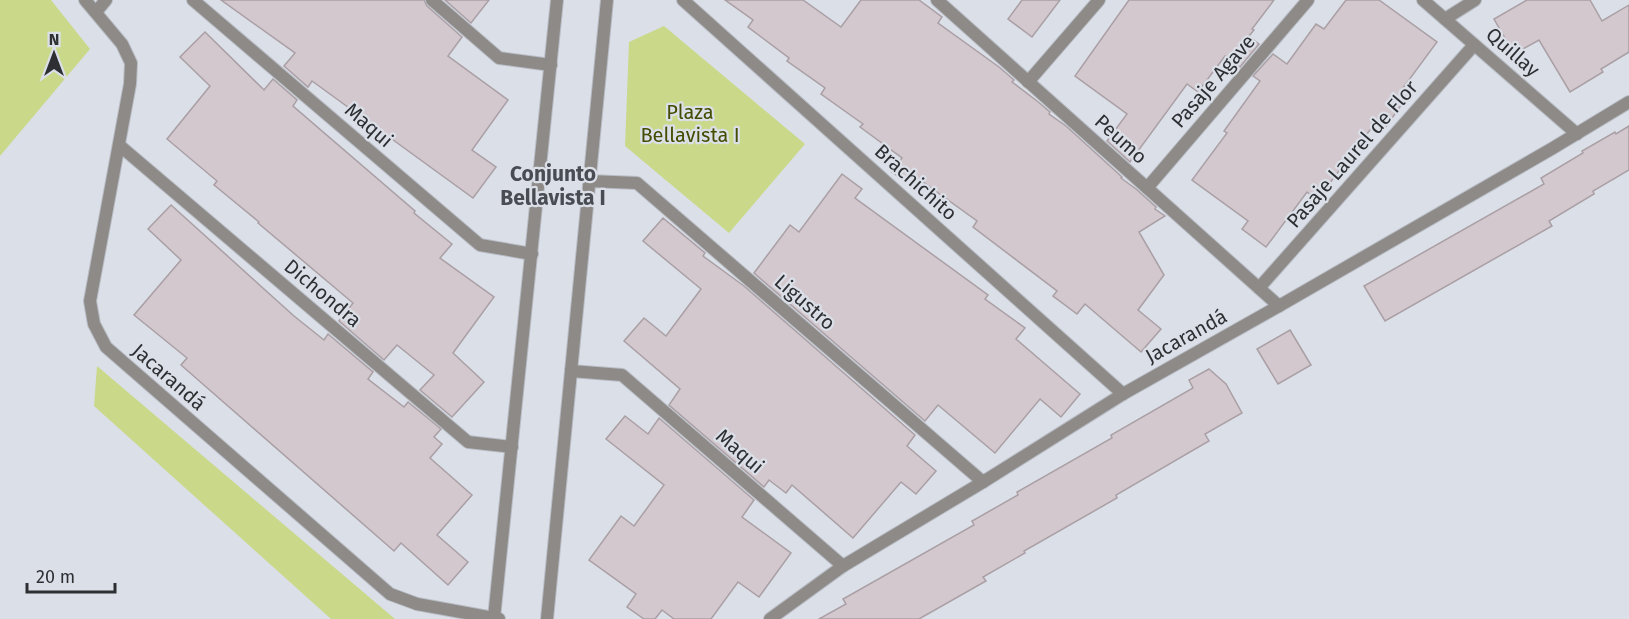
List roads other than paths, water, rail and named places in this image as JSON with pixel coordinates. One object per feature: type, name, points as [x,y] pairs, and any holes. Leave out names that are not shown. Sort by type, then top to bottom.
[{"type":"street","name":"Jacarandá","points":[[85,0],[122,44],[131,63],[130,84],[90,301],[94,324],[105,347],[390,594],[417,604],[497,619]]},
{"type":"street","points":[[96,12],[106,0]]},
{"type":"street","name":"Maqui","points":[[194,0],[480,245],[532,254]]},
{"type":"street","points":[[432,0],[499,58],[551,65]]},
{"type":"street","points":[[497,619],[557,0]]},
{"type":"street","points":[[547,619],[607,0]]},
{"type":"street","name":"Brachichito","points":[[683,0],[1123,394]]},
{"type":"street","name":"Peumo","points":[[937,0],[1279,306]]},
{"type":"street","points":[[1028,82],[1099,0]]},
{"type":"street","name":"Pasaje Agave","points":[[1147,188],[1308,0]]},
{"type":"street","name":"Quillay","points":[[1423,0],[1577,134]]},
{"type":"street","points":[[1445,19],[1474,0]]},
{"type":"street","name":"Pasaje Laurel de Flor","points":[[1259,288],[1474,45]]},
{"type":"street","name":"Jacarandá","points":[[770,619],[843,566],[1123,394],[1629,102]]},
{"type":"street","name":"Dichondra","points":[[119,145],[468,442],[512,447]]},
{"type":"street","name":"Ligustro","points":[[589,181],[637,183],[983,482]]},
{"type":"street","name":"Maqui","points":[[571,371],[622,375],[843,566]]},
{"type":"district","name":"Conjunto Bellavista I","points":[[553,186]]},
{"type":"park label","name":"Plaza Bellavista I","points":[[690,124]]}]
